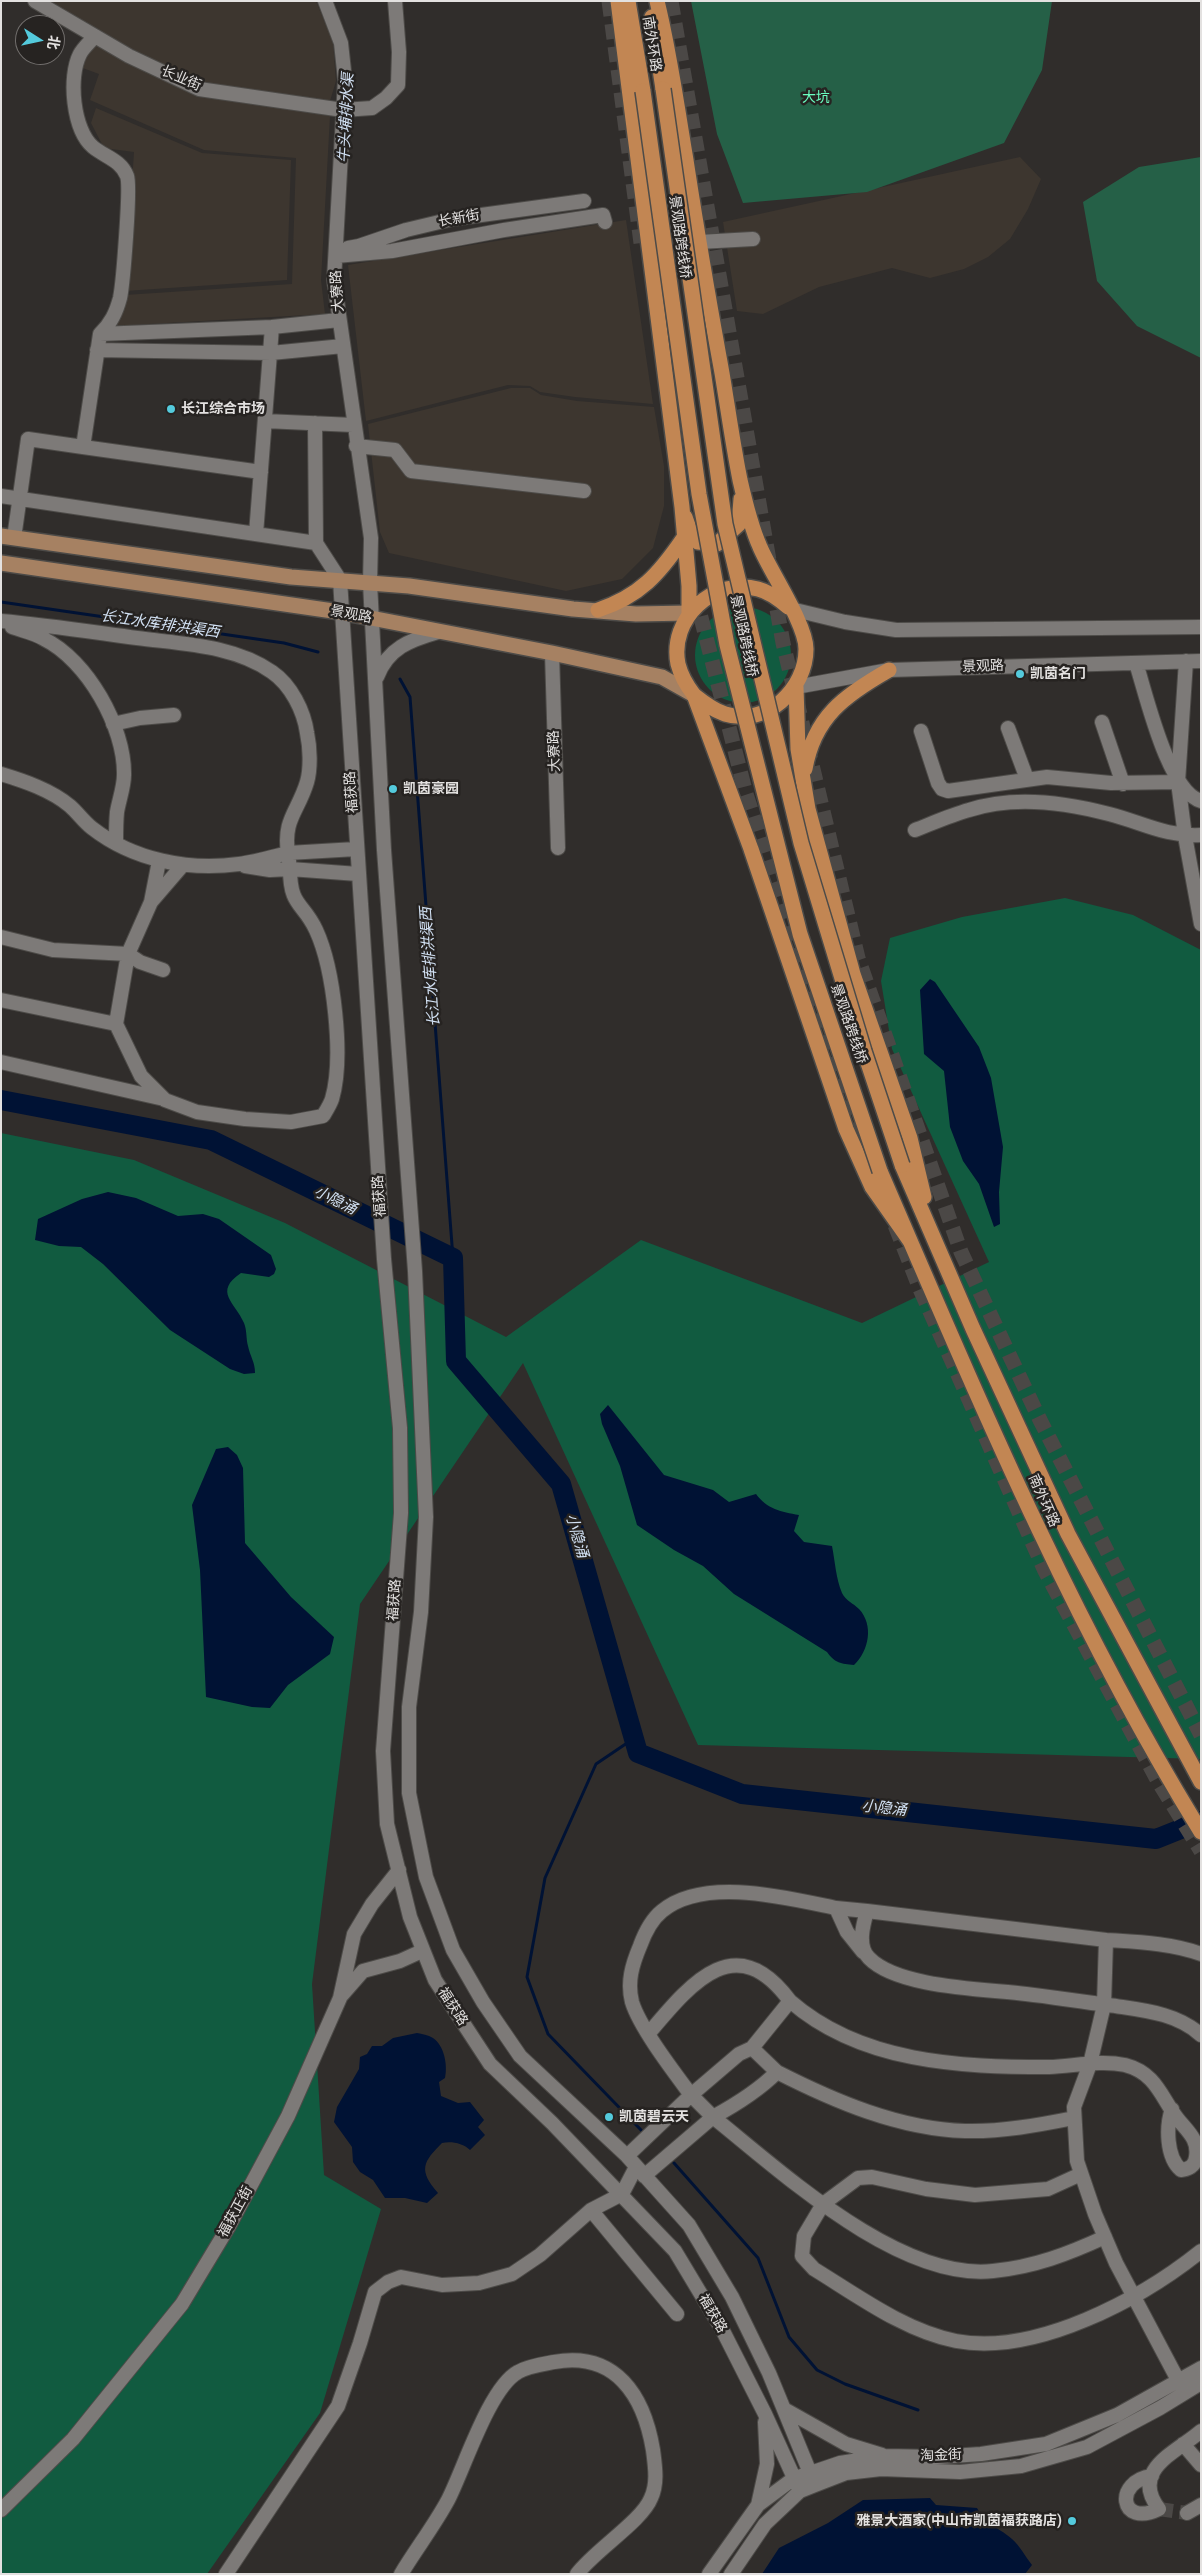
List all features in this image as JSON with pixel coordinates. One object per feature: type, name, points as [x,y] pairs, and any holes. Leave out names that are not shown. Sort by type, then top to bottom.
[{"type":"highway","points":[[618,1],[682,507],[683,539],[689,586],[689,613]]},
{"type":"highway","name":"南外环路","points":[[628,1],[643,91]]},
{"type":"highway","name":"南外环路","points":[[649,1],[663,89]]},
{"type":"highway","points":[[657,1],[666,40],[740,480],[742,511],[739,524],[717,544],[698,542],[690,531],[682,507]]},
{"type":"highway","name":"景观路跨线桥","points":[[663,89],[725,524],[801,843],[870,1069],[902,1165]]},
{"type":"highway","name":"景观路跨线桥","points":[[643,91],[699,494],[726,645],[800,934],[880,1171]]},
{"type":"highway","points":[[740,480],[759,546],[802,627],[806,647],[804,668],[796,687],[783,702],[766,712],[747,716],[727,715],[709,708],[694,695],[684,681],[678,665],[677,648],[679,635],[689,613],[703,600],[720,590],[739,587],[758,589],[776,597],[791,609]]},
{"type":"highway","points":[[598,610],[620,602],[652,579],[683,539]]},
{"type":"highway","points":[[803,778],[808,750],[821,724],[834,708],[854,690],[889,670]]},
{"type":"highway","points":[[796,687],[798,749],[808,809],[853,974],[910,1138],[932,1234]]},
{"type":"highway","points":[[694,695],[751,848],[846,1129],[872,1187],[910,1241]]},
{"type":"highway","name":"南外环路","points":[[902,1165],[973,1329],[1068,1534],[1201,1782]]},
{"type":"highway","name":"南外环路","points":[[880,1171],[1042,1537],[1151,1751],[1201,1832]]},
{"type":"main road","points":[[8,537],[291,578],[410,586],[573,609],[636,614],[689,613]]},
{"type":"main road","name":"景观路","points":[[1,563],[340,612],[372,620],[552,653],[662,677],[694,695]]},
{"type":"street","name":"长业街","points":[[35,1],[129,56],[199,89],[347,109],[372,108],[386,98],[398,84],[399,52],[395,1]]},
{"type":"street","name":"大寮路","points":[[325,1],[341,43],[345,80],[347,109],[334,280],[356,446],[371,538],[370,583]]},
{"type":"street","points":[[82,447],[100,334],[110,323],[120,296],[127,177],[116,161],[92,146],[77,120],[72,85],[80,54],[94,36]]},
{"type":"street","name":"长新街","points":[[337,252],[406,230],[452,219],[584,201]]},
{"type":"street","points":[[337,252],[392,251],[504,230],[603,215],[605,222]]},
{"type":"street","points":[[699,242],[753,238]]},
{"type":"street","points":[[100,334],[272,327],[339,320]]},
{"type":"street","points":[[256,534],[272,327]]},
{"type":"street","points":[[97,350],[271,353],[343,346]]},
{"type":"street","points":[[265,421],[353,425]]},
{"type":"street","points":[[315,423],[316,543],[340,580]]},
{"type":"street","points":[[8,537],[20,499],[28,439],[261,472]]},
{"type":"street","points":[[356,446],[395,450],[411,471],[584,491]]},
{"type":"street","points":[[1,496],[316,543]]},
{"type":"street","name":"福获路","points":[[340,580],[340,612],[384,1259],[400,1428],[401,1513],[383,1751],[387,1824],[410,1917],[434,1980],[490,2064],[622,2194],[675,2250],[723,2331],[765,2414],[796,2485]]},
{"type":"street","name":"福获路","points":[[370,583],[384,850],[415,1270],[426,1517],[421,1612],[409,1707],[409,1793],[426,1877],[453,1950],[483,2002],[520,2056],[627,2156],[689,2225],[717,2273],[765,2365],[812,2479]]},
{"type":"street","points":[[791,609],[845,622],[896,630],[1201,627]]},
{"type":"street","points":[[1,622],[44,638],[64,652],[87,676],[103,701],[120,745],[124,775],[118,812],[116,843]]},
{"type":"street","points":[[1,622],[52,626],[227,652],[250,660],[273,672],[290,689],[308,732],[308,781],[289,820],[285,836],[290,869],[290,886],[297,905],[315,928],[327,958],[338,1064],[332,1101],[323,1116],[291,1122],[245,1119],[197,1112],[165,1100],[1,1062]]},
{"type":"street","points":[[376,680],[388,655],[408,641],[438,632]]},
{"type":"street","name":"大寮路","points":[[552,653],[558,848]]},
{"type":"street","points":[[1186,661],[1178,782],[1185,836],[1201,924]]},
{"type":"street","name":"景观路","points":[[796,687],[889,670],[1201,661]]},
{"type":"street","points":[[1136,663],[1170,767],[1178,782],[1187,793],[1201,801]]},
{"type":"street","points":[[113,724],[140,718],[174,715]]},
{"type":"street","points":[[1102,722],[1122,784]]},
{"type":"street","points":[[1008,728],[1027,779]]},
{"type":"street","points":[[921,731],[942,789],[948,790],[1047,777],[1122,784],[1178,782]]},
{"type":"street","points":[[1,774],[28,782],[69,805],[91,828],[116,843],[159,862],[182,866],[239,864],[288,853],[356,849]]},
{"type":"street","points":[[915,830],[970,809],[1009,802],[1050,802],[1110,814],[1145,828],[1185,836],[1201,834]]},
{"type":"street","points":[[159,862],[151,902],[128,954],[116,1024],[141,1076],[165,1100]]},
{"type":"street","points":[[239,864],[270,870],[290,869],[358,874]]},
{"type":"street","points":[[151,902],[182,866]]},
{"type":"street","points":[[1,937],[52,950],[128,954],[140,962],[163,970]]},
{"type":"street","points":[[1,1000],[116,1024]]},
{"type":"street","name":"福获正街","points":[[1,2510],[73,2439],[182,2304],[229,2226],[288,2116],[340,1998],[354,1934],[372,1904],[399,1870]]},
{"type":"street","points":[[1105,2237],[1056,2259],[992,2272],[957,2270],[918,2259],[881,2242],[823,2204],[713,2117],[691,2095],[649,2033],[633,2003],[629,1984],[634,1961],[643,1937],[662,1912],[684,1900],[702,1895],[741,1892],[836,1908],[1106,1940],[1148,1943],[1188,1949],[1201,1954]]},
{"type":"street","points":[[836,1908],[847,1932],[868,1958],[890,1971],[917,1981],[951,1987],[1026,1994],[1147,2010],[1179,2019],[1201,2035]]},
{"type":"street","points":[[867,1911],[862,1930],[863,1946],[868,1958]]},
{"type":"street","points":[[1106,1940],[1104,2005],[1090,2064],[1074,2107],[1077,2161],[1105,2237],[1179,2382]]},
{"type":"street","points":[[340,1998],[363,1971],[400,1961],[422,1951]]},
{"type":"street","points":[[649,2033],[694,1985],[720,1968],[741,1965],[760,1970],[776,1982],[790,2001],[829,2030],[863,2044],[907,2056],[977,2067],[1126,2065],[1146,2076],[1160,2087],[1172,2109]]},
{"type":"street","points":[[627,2156],[691,2095],[739,2054],[752,2048],[790,2001]]},
{"type":"street","points":[[752,2048],[777,2072],[848,2105],[921,2125],[964,2131],[1003,2129],[1074,2118]]},
{"type":"street","points":[[226,2574],[338,2406],[360,2344],[375,2292],[388,2282],[401,2277],[442,2285],[479,2283],[512,2274],[540,2255],[591,2210],[622,2194],[640,2171],[713,2117],[740,2102],[777,2072]]},
{"type":"street","points":[[1081,2174],[1048,2190],[975,2195],[926,2189],[872,2177],[858,2178],[823,2204],[804,2236],[802,2256],[814,2269],[917,2328],[956,2341],[992,2344],[1027,2339],[1103,2313],[1168,2277],[1201,2251]]},
{"type":"street","points":[[591,2210],[677,2314]]},
{"type":"street","points":[[401,2574],[448,2501],[487,2412],[500,2388],[518,2372],[567,2360],[593,2363],[614,2373],[631,2388],[650,2435],[656,2481],[651,2499],[637,2518],[591,2558],[577,2574]]},
{"type":"street","name":"淘金街","points":[[812,2479],[840,2463],[885,2456],[937,2457],[980,2454],[1046,2444],[1118,2414],[1179,2382],[1201,2368]]},
{"type":"street","points":[[758,2504],[812,2479],[846,2473],[881,2469],[960,2472],[1021,2466],[1087,2447],[1160,2408],[1201,2383]]},
{"type":"street","points":[[784,2409],[846,2444],[885,2456]]},
{"type":"street","points":[[708,2574],[758,2504],[766,2464],[765,2414]]},
{"type":"street","points":[[1152,2476],[1155,2467],[1169,2453],[1201,2431]]},
{"type":"street","points":[[1183,2444],[1201,2465]]},
{"type":"street","points":[[731,2574],[765,2524],[796,2485]]},
{"type":"street","points":[[1187,2513],[1201,2506]]},
{"type":"shaded area","points":[[46,1],[316,1],[333,42],[336,81],[330,101],[201,83],[96,31]]},
{"type":"shaded area","points":[[95,41],[197,92],[330,116],[321,280],[325,314],[114,326],[125,295],[292,284],[296,158],[204,150],[90,100],[99,74],[80,67]]},
{"type":"shaded area","points":[[96,108],[202,153],[291,160],[287,280],[125,291],[134,152],[104,148],[91,123]]},
{"type":"shaded area","points":[[1020,157],[1041,179],[1028,209],[1010,239],[988,257],[964,269],[930,278],[892,268],[819,287],[763,314],[737,311],[723,222]]},
{"type":"shaded area","points":[[626,220],[653,404],[575,397],[540,392],[530,386],[508,385],[366,421],[348,265]]},
{"type":"shaded area","points":[[511,388],[530,388],[541,395],[577,401],[654,407],[664,466],[664,506],[653,548],[622,579],[566,591],[389,553],[380,532],[368,424]]},
{"type":"green space","name":"大坑","points":[[691,1],[1052,1],[1042,70],[1004,143],[867,192],[743,203],[717,134]]},
{"type":"green space","points":[[1201,157],[1201,358],[1137,326],[1097,281],[1083,202],[1139,167]]},
{"type":"green space","points":[[743,607],[761,610],[777,621],[788,637],[791,655],[788,673],[777,689],[761,700],[743,703],[725,700],[709,689],[698,673],[695,655],[698,637],[709,621],[725,610]]},
{"type":"green space","points":[[1065,898],[1133,915],[1201,950],[1201,1759],[698,1745],[523,1363],[360,1604],[312,1984],[324,2175],[381,2209],[320,2413],[207,2574],[1,2574],[1,1133],[134,1160],[285,1223],[506,1337],[641,1240],[862,1323],[989,1262],[892,1049],[881,981],[890,938],[962,917]]},
{"type":"water","points":[[930,979],[935,982],[979,1047],[991,1078],[1003,1147],[999,1192],[1000,1224],[994,1227],[979,1184],[963,1161],[950,1127],[944,1071],[924,1054],[920,990]]},
{"type":"water","points":[[108,1192],[136,1198],[178,1216],[203,1214],[219,1219],[271,1255],[276,1269],[274,1274],[269,1277],[241,1273],[228,1286],[227,1292],[245,1326],[247,1343],[255,1373],[244,1374],[230,1369],[170,1330],[103,1264],[81,1247],[59,1246],[35,1240],[38,1219],[82,1199]]},
{"type":"water","points":[[608,1405],[664,1475],[713,1490],[729,1502],[756,1494],[775,1509],[799,1515],[794,1531],[804,1542],[832,1546],[842,1593],[864,1615],[867,1623],[868,1638],[866,1645],[863,1653],[854,1665],[836,1661],[827,1652],[734,1594],[703,1566],[674,1550],[637,1525],[620,1466],[602,1424],[600,1414]]},
{"type":"water","points":[[228,1447],[237,1455],[243,1468],[245,1543],[291,1597],[334,1637],[330,1654],[288,1685],[270,1708],[252,1707],[206,1697],[200,1570],[192,1505],[216,1449]]},
{"type":"water","points":[[417,2033],[433,2038],[442,2050],[446,2073],[445,2078],[439,2082],[441,2096],[458,2103],[470,2102],[484,2120],[478,2127],[485,2135],[470,2150],[460,2144],[449,2142],[442,2143],[436,2150],[427,2161],[425,2172],[438,2193],[427,2203],[405,2198],[385,2198],[373,2180],[360,2172],[353,2162],[352,2147],[334,2122],[337,2107],[359,2069],[360,2057],[367,2054],[372,2046],[382,2046],[393,2038]]},
{"type":"water","points":[[930,2498],[936,2505],[977,2508],[984,2519],[1015,2542],[1032,2565],[1025,2574],[762,2574],[779,2548],[828,2523],[863,2500]]},
{"type":"waterway","name":"长江水库排洪渠西","points":[[1,602],[284,643],[318,652]]},
{"type":"waterway","name":"长江水库排洪渠西","points":[[400,679],[410,697],[453,1258]]},
{"type":"waterway","name":"小隐涌","points":[[1,1100],[211,1140],[453,1258],[456,1361],[561,1484],[638,1753],[742,1794],[1156,1839],[1201,1821]]},
{"type":"waterway","points":[[633,1739],[596,1764],[545,1878],[527,1977],[548,2034],[641,2130]]},
{"type":"waterway","points":[[674,2163],[758,2258],[789,2337],[817,2370],[845,2384],[918,2410]]},
{"type":"tunnel","points":[[609,1],[641,243]]},
{"type":"tunnel","points":[[671,1],[769,560]]},
{"type":"tunnel","points":[[773,587],[783,643],[858,958],[961,1252],[1040,1420],[1201,1735]]},
{"type":"tunnel","points":[[695,594],[746,794],[842,1090],[868,1157]]},
{"type":"tunnel","points":[[895,1225],[920,1289],[1045,1571],[1158,1781],[1201,1851]]},
{"type":"tunnel","points":[[1159,2509],[1187,2513]]},
{"type":"place","name":"长江综合市场","points":[[171,409]]},
{"type":"place","name":"凯茵名门","points":[[1020,674]]},
{"type":"place","name":"凯茵豪园","points":[[393,789]]},
{"type":"place","name":"凯茵碧云天","points":[[609,2117]]},
{"type":"place","name":"雅景大酒家(中山市凯茵福获路店)","points":[[1072,2521]]},
{"type":"water label","name":"牛头埔排水渠","points":[[347,118]]}]
